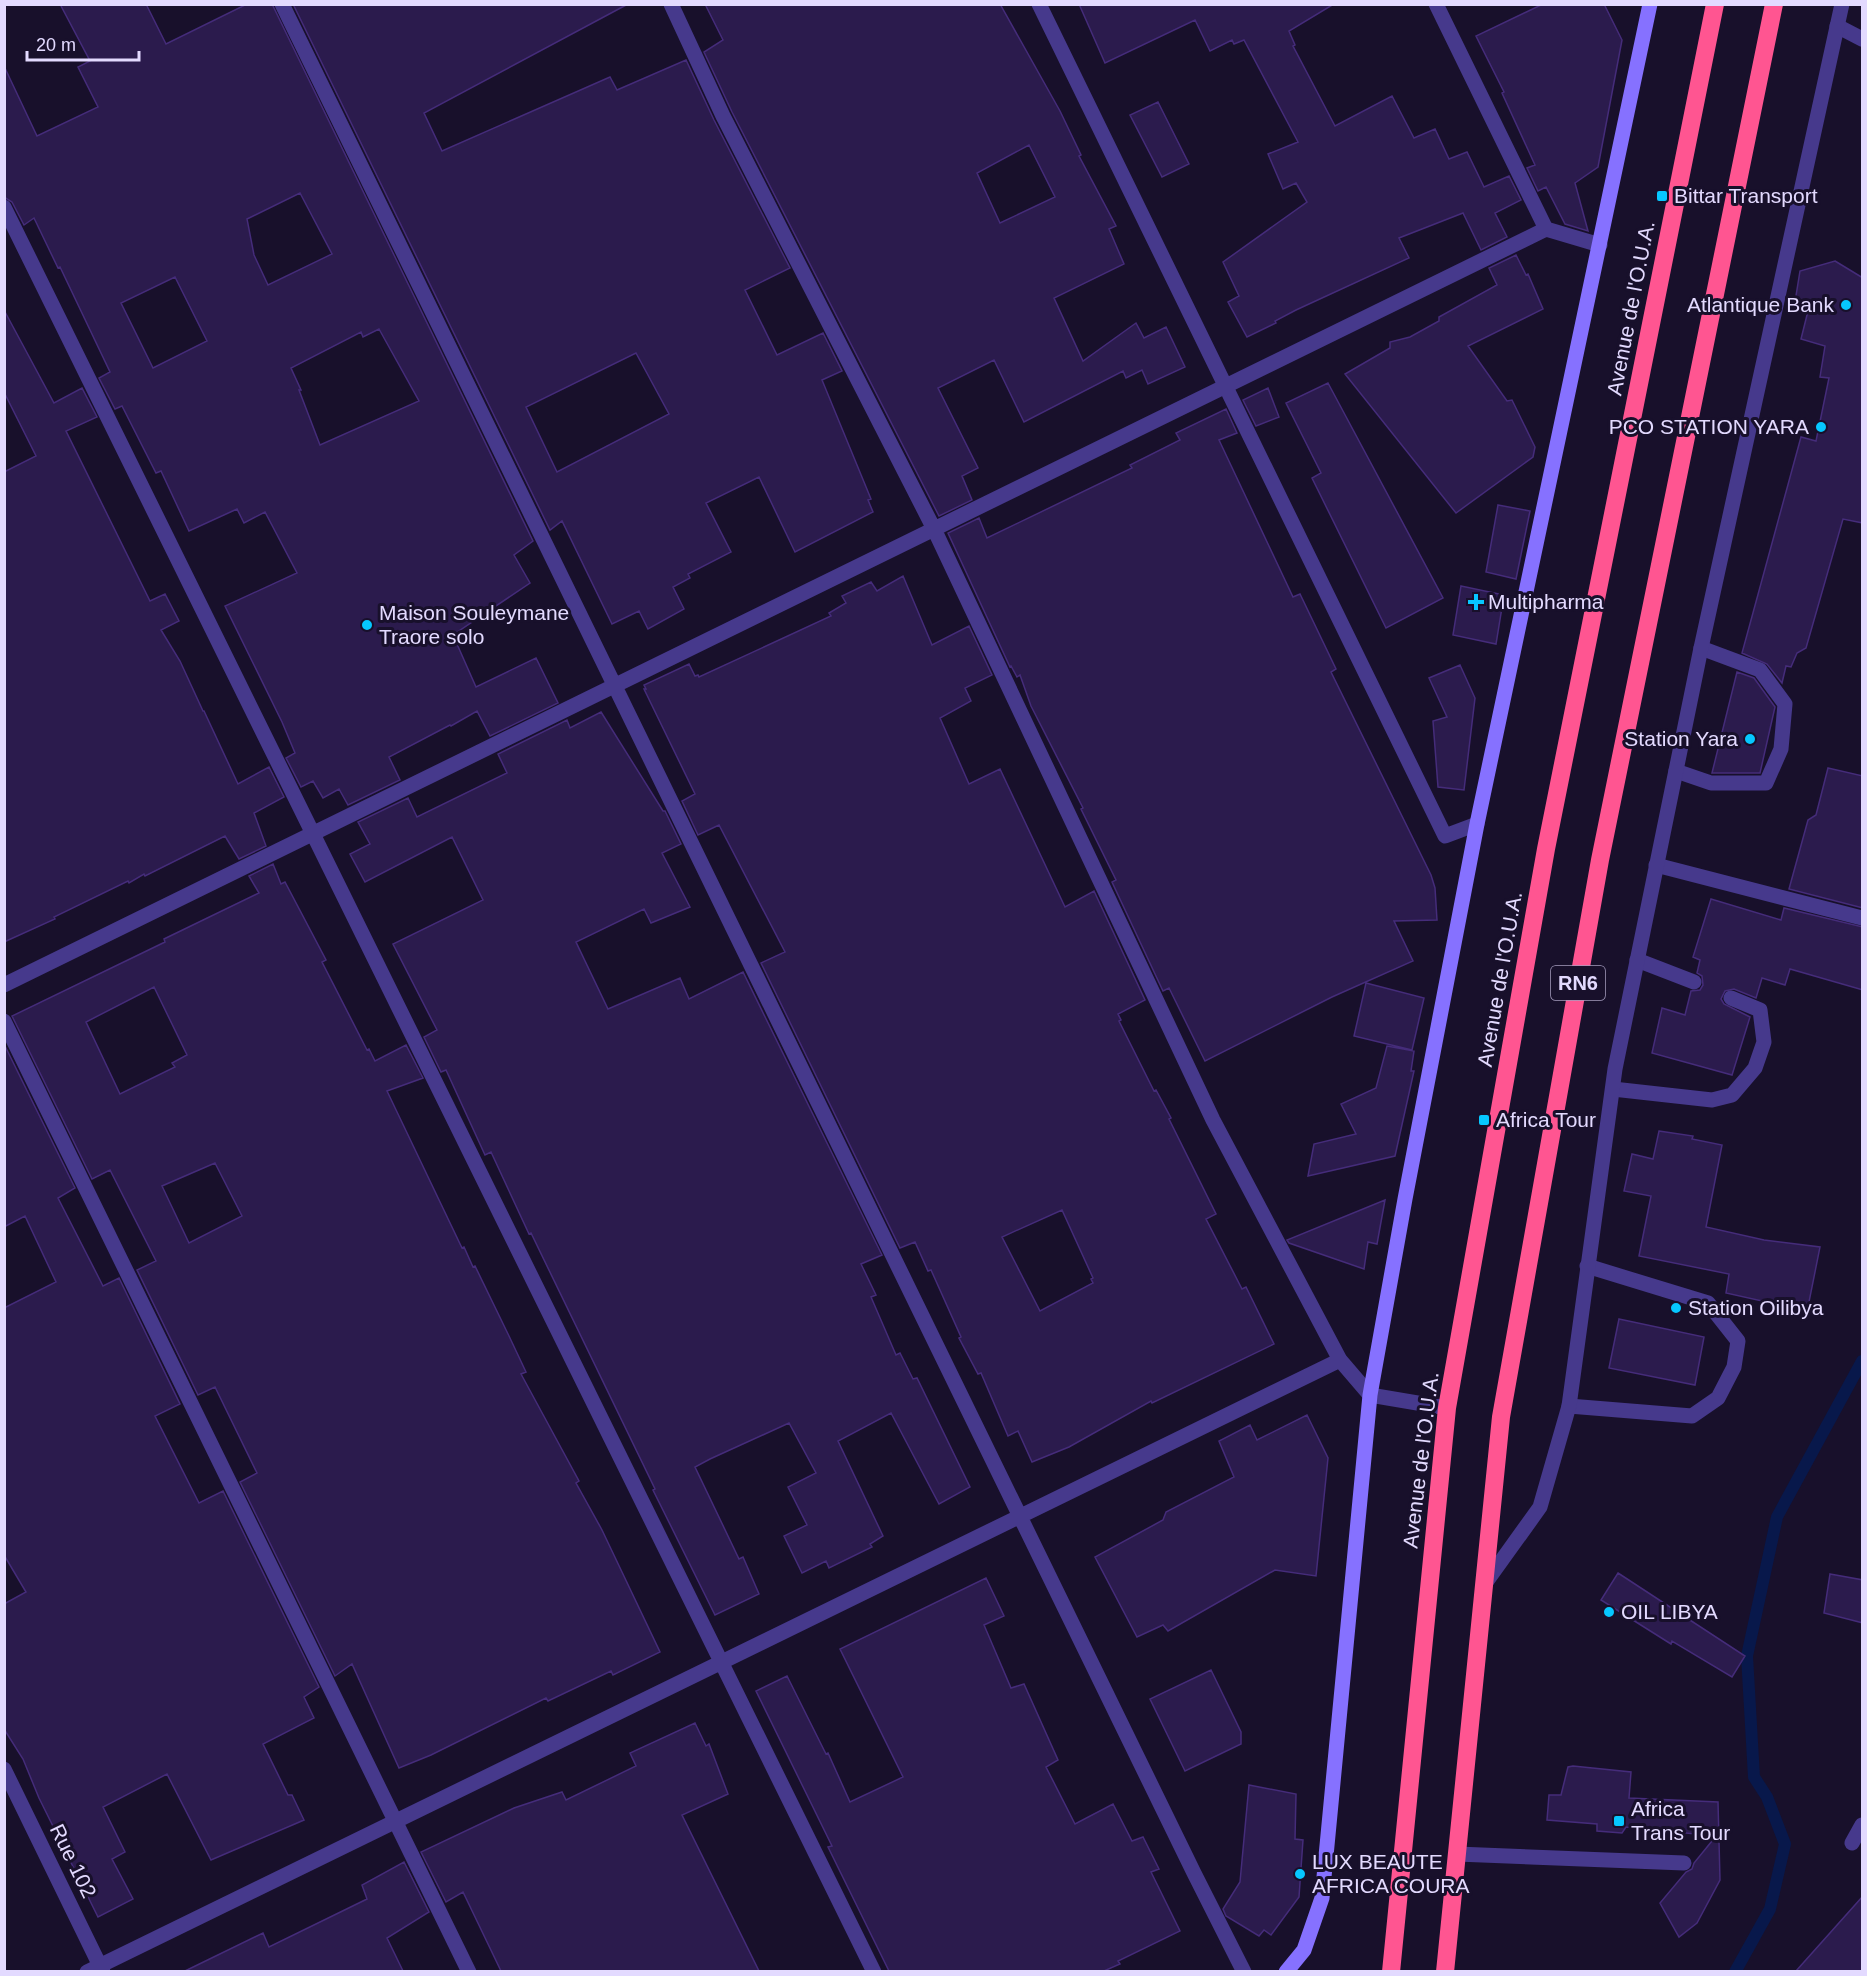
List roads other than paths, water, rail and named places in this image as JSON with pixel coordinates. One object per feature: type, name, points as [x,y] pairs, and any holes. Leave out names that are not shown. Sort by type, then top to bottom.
[{"type":"highway","name":"Avenue de l'O.U.A.","points":[[1391,1971],[1447,1408],[1546,849],[1715,4]]},
{"type":"highway","name":"RN6","points":[[1445,1971],[1501,1417],[1600,860],[1774,4]]},
{"type":"street","points":[[282,4],[1188,1863],[1244,1971]]},
{"type":"street","points":[[671,4],[723,116],[934,529],[1213,1120],[1340,1360],[1370,1395],[1447,1408]]},
{"type":"street","points":[[1039,4],[1445,836],[1477,824]]},
{"type":"street","points":[[1436,4],[1546,229]]},
{"type":"street","name":"Avenue de l'O.U.A.","points":[[1286,1971],[1304,1950],[1322,1898],[1370,1395],[1405,1199],[1477,824],[1650,4]]},
{"type":"street","points":[[1483,1585],[1540,1507],[1569,1407],[1612,1089],[1637,960],[1701,648],[1842,4]]},
{"type":"street","points":[[1837,26],[1863,39]]},
{"type":"street","points":[[4,207],[874,1971]]},
{"type":"street","points":[[4,985],[1546,229],[1600,245]]},
{"type":"street","points":[[1676,771],[1711,783],[1766,783],[1781,748],[1785,704],[1760,670],[1701,648]]},
{"type":"street","points":[[1656,865],[1863,918]]},
{"type":"street","points":[[1637,960],[1694,982]]},
{"type":"street","points":[[1612,1089],[1712,1100],[1732,1095],[1755,1068],[1764,1042],[1760,1010],[1731,998]]},
{"type":"street","points":[[4,1021],[469,1971]]},
{"type":"street","points":[[1569,1407],[1692,1416],[1718,1398],[1734,1367],[1737,1341],[1708,1303],[1587,1266]]},
{"type":"street","points":[[97,1969],[1340,1360]]},
{"type":"street","name":"Rue 102","points":[[4,1769],[97,1969]]},
{"type":"street","points":[[1852,1843],[1863,1825]]},
{"type":"street","points":[[1457,1854],[1684,1863]]},
{"type":"waterway","points":[[1735,1972],[1770,1909],[1785,1844],[1767,1797],[1754,1777],[1747,1656],[1777,1517],[1862,1361]]},
{"type":"place","name":"Bittar Transport","points":[[1662,196]]},
{"type":"place","name":"Atlantique Bank","points":[[1846,305]]},
{"type":"place","name":"PCO STATION YARA","points":[[1821,427]]},
{"type":"place","name":"Multipharma","points":[[1476,602]]},
{"type":"place","name":"Maison Souleymane Traore solo","points":[[367,625]]},
{"type":"place","name":"Station Yara","points":[[1750,739]]},
{"type":"place","name":"Africa Tour","points":[[1484,1120]]},
{"type":"place","name":"Station Oilibya","points":[[1676,1308]]},
{"type":"place","name":"OIL LIBYA","points":[[1609,1612]]},
{"type":"place","name":"Africa Trans Tour","points":[[1619,1821]]},
{"type":"place","name":"LUX BEAUTE AFRICA COURA","points":[[1300,1874]]}]
